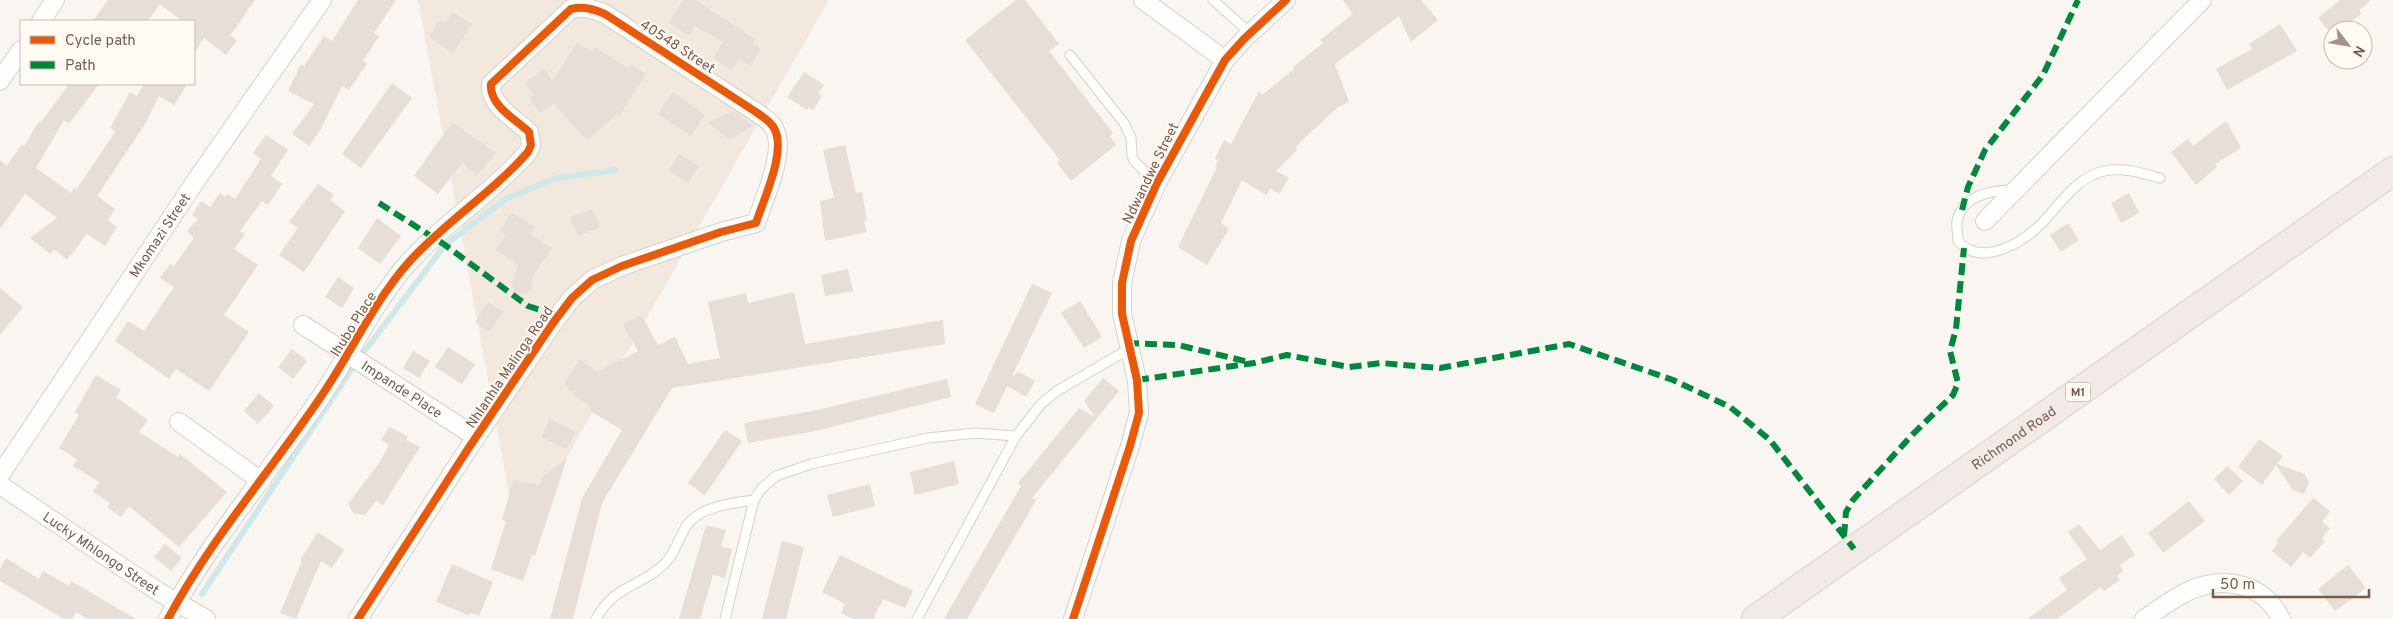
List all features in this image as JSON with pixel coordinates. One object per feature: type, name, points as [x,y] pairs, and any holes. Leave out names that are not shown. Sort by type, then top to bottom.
[{"type":"highway","name":"Richmond Road","points":[[1762,617],[2393,171]]},
{"type":"street","points":[[42,20],[55,0]]},
{"type":"street","name":"Mkomazi Street","points":[[0,475],[197,179],[322,0]]},
{"type":"street","points":[[1143,0],[1226,60]]},
{"type":"street","name":"Ndwandwe Street","points":[[1073,619],[1139,413],[1137,380],[1128,349],[1122,314],[1122,283],[1131,241],[1157,182],[1226,60],[1250,33],[1286,0]]},
{"type":"street","points":[[1985,221],[2202,0]]},
{"type":"street","name":"40548 Street","points":[[491,84],[571,9],[581,6],[605,14],[756,112],[774,126],[778,140],[777,159],[756,223]]},
{"type":"street","points":[[0,81],[20,51]]},
{"type":"street","name":"Ihubo Place","points":[[168,619],[216,542],[261,481],[348,355],[383,298],[408,264],[433,237],[528,152],[531,145],[529,132],[495,101],[490,92],[491,84]]},
{"type":"street","name":"Nhlanhla Malinga Road","points":[[358,619],[476,437],[572,298],[592,280],[622,266],[721,232],[756,223]]},
{"type":"street","name":"Impande Place","points":[[303,325],[476,437]]},
{"type":"street","points":[[179,422],[261,481]]},
{"type":"street","name":"Lucky Mhlongo Street","points":[[0,485],[177,603],[206,619]]},
{"type":"street","points":[[2144,619],[2191,590],[2213,582],[2221,582],[2236,583],[2252,588],[2266,598],[2281,619]]},
{"type":"lane","points":[[1213,0],[1250,33]]},
{"type":"lane","points":[[1070,55],[1124,123],[1131,138],[1134,160],[1157,182]]},
{"type":"lane","points":[[2016,190],[1994,190],[1975,197],[1962,210],[1957,221],[1958,241],[1964,248],[1978,254],[1994,252],[2022,239],[2043,223],[2073,189],[2104,171],[2129,170],[2160,178]]},
{"type":"lane","points":[[917,619],[1016,436],[1041,404],[1057,391],[1128,349]]},
{"type":"lane","points":[[725,619],[754,500],[762,488],[776,476],[811,464],[928,438],[976,433],[1016,436]]},
{"type":"lane","points":[[596,619],[612,597],[628,585],[654,573],[666,564],[688,524],[708,510],[732,503],[754,500]]},
{"type":"shaded area","points":[[418,0],[829,0],[518,542]]},
{"type":"building","points":[[108,0],[255,0],[230,36],[237,40],[226,55],[204,38],[195,52],[195,20],[181,20],[160,4],[149,20],[94,20]]},
{"type":"building","points":[[358,0],[396,0],[374,33],[379,36],[363,61],[367,64],[349,90],[342,86],[321,129],[309,146],[292,134],[314,104],[288,91],[301,64],[304,66],[324,36],[332,41]]},
{"type":"building","points":[[683,0],[695,0],[755,39],[752,43],[761,49],[750,66],[739,59],[731,70],[713,58],[723,42],[695,26],[689,36],[669,23]]},
{"type":"building","points":[[1016,0],[1025,0],[1059,44],[1049,51],[1113,133],[1110,136],[1116,145],[1071,181],[1057,163],[1060,160],[965,40]]},
{"type":"building","points":[[1343,0],[1421,0],[1438,20],[1411,42],[1399,16],[1335,64],[1349,102],[1338,107],[1296,146],[1297,150],[1276,171],[1289,178],[1279,194],[1270,188],[1266,195],[1242,180],[1221,223],[1229,229],[1207,265],[1178,247],[1217,167],[1215,166],[1218,160],[1215,158],[1224,140],[1231,144],[1259,91],[1262,95],[1294,69],[1293,67],[1323,43],[1320,40],[1353,14]]},
{"type":"building","points":[[2340,0],[2371,0],[2359,10],[2362,13],[2353,20],[2323,20],[2323,24],[2318,18]]},
{"type":"building","points":[[452,12],[472,24],[453,53],[429,37],[440,20],[445,24]]},
{"type":"building","points":[[2280,24],[2297,51],[2227,90],[2216,69],[2252,49],[2249,44]]},
{"type":"building","points":[[577,43],[592,52],[595,47],[628,68],[631,64],[646,74],[619,116],[617,114],[587,140],[553,103],[540,113],[530,99],[534,95],[525,83],[544,69],[553,80]]},
{"type":"building","points":[[804,72],[824,85],[818,93],[822,96],[813,110],[809,107],[807,110],[787,97]]},
{"type":"building","points":[[392,83],[412,98],[361,168],[342,154]]},
{"type":"building","points":[[68,85],[98,85],[69,124],[64,120],[36,168],[71,193],[74,188],[76,190],[115,132],[110,128],[130,92],[137,96],[143,86],[141,85],[186,85],[174,105],[159,96],[145,124],[97,196],[115,209],[108,220],[117,227],[105,246],[87,234],[67,260],[54,249],[50,254],[30,238],[57,218],[25,194],[0,229],[0,160],[7,166],[22,144],[24,146],[39,121],[41,122]]},
{"type":"building","points":[[673,92],[705,115],[691,136],[658,114]]},
{"type":"building","points":[[734,111],[753,126],[730,140],[708,122]]},
{"type":"building","points":[[2226,121],[2241,148],[2215,164],[2217,167],[2196,185],[2171,152],[2188,139],[2193,146]]},
{"type":"building","points":[[452,122],[496,153],[477,175],[462,163],[438,194],[414,176]]},
{"type":"building","points":[[266,135],[288,150],[271,176],[282,184],[268,205],[262,201],[240,231],[245,234],[234,249],[258,265],[224,315],[249,332],[209,391],[176,369],[169,379],[115,341],[128,321],[144,331],[174,287],[160,278],[170,264],[174,266],[194,238],[187,231],[198,219],[192,215],[201,201],[210,207],[220,193],[225,197],[228,194],[235,199],[261,159],[253,153]]},
{"type":"building","points":[[845,145],[856,193],[862,192],[867,220],[864,221],[867,232],[825,241],[820,201],[834,198],[823,150]]},
{"type":"building","points":[[679,154],[699,166],[688,183],[669,170]]},
{"type":"building","points":[[318,184],[334,195],[330,200],[345,211],[304,272],[279,255],[298,228],[289,222]]},
{"type":"building","points":[[2129,193],[2139,213],[2121,223],[2111,203]]},
{"type":"building","points":[[592,209],[600,227],[578,236],[570,217]]},
{"type":"building","points":[[512,213],[535,227],[530,234],[552,248],[532,277],[531,289],[526,293],[514,294],[512,282],[518,265],[496,250],[506,235],[499,231]]},
{"type":"building","points":[[377,218],[401,236],[380,264],[358,248]]},
{"type":"building","points":[[2068,223],[2079,240],[2061,252],[2050,235]]},
{"type":"building","points":[[848,269],[853,291],[825,296],[821,275]]},
{"type":"building","points":[[338,277],[354,288],[342,308],[325,297]]},
{"type":"building","points":[[1032,284],[1052,293],[1012,376],[1019,372],[1035,381],[1026,397],[1007,386],[994,413],[975,404]]},
{"type":"building","points":[[0,288],[23,307],[0,335]]},
{"type":"building","points":[[794,292],[805,344],[943,320],[945,344],[672,388],[602,503],[573,619],[550,619],[582,498],[622,430],[589,410],[591,407],[567,389],[569,386],[564,384],[580,359],[597,372],[638,351],[623,324],[641,315],[658,345],[675,337],[688,364],[720,358],[708,302],[746,293],[748,303]]},
{"type":"building","points":[[1080,301],[1102,337],[1084,348],[1061,313]]},
{"type":"building","points":[[488,302],[503,312],[489,332],[475,322]]},
{"type":"building","points":[[448,347],[475,364],[462,384],[435,367]]},
{"type":"building","points":[[292,349],[307,361],[293,379],[278,367]]},
{"type":"building","points":[[413,351],[430,361],[419,378],[403,368]]},
{"type":"building","points":[[96,375],[121,390],[116,397],[148,420],[139,432],[178,457],[180,454],[227,492],[179,547],[129,506],[121,517],[107,507],[110,503],[93,492],[99,482],[73,466],[77,459],[59,448],[79,415],[75,412]]},
{"type":"building","points":[[1103,378],[1119,391],[1032,498],[1036,500],[967,619],[944,619],[1021,486],[1018,483],[1079,408],[1095,417],[1084,401]]},
{"type":"building","points":[[947,379],[951,397],[811,432],[748,443],[744,423],[813,411]]},
{"type":"building","points":[[259,393],[274,406],[258,424],[244,411]]},
{"type":"building","points":[[550,419],[576,432],[566,449],[541,437]]},
{"type":"building","points":[[389,427],[408,436],[406,440],[420,447],[383,505],[376,501],[365,515],[354,514],[348,504],[380,462],[389,445],[381,440]]},
{"type":"building","points":[[725,430],[742,441],[705,495],[688,483]]},
{"type":"building","points":[[2259,439],[2283,456],[2277,464],[2305,474],[2309,483],[2304,494],[2293,490],[2276,465],[2262,485],[2238,467]]},
{"type":"building","points":[[567,458],[535,556],[532,555],[523,581],[491,569],[506,521],[502,520],[513,480],[539,485],[544,476]]},
{"type":"building","points":[[954,461],[959,484],[915,495],[910,472]]},
{"type":"building","points":[[2227,466],[2243,481],[2229,495],[2214,479]]},
{"type":"building","points":[[870,484],[875,506],[833,517],[827,495]]},
{"type":"building","points":[[2313,498],[2330,511],[2322,522],[2330,528],[2322,538],[2325,541],[2310,558],[2303,552],[2291,567],[2272,551],[2278,543],[2276,541]]},
{"type":"building","points":[[2189,501],[2205,521],[2163,553],[2148,533]]},
{"type":"building","points":[[2079,524],[2100,550],[2122,535],[2135,555],[2120,565],[2123,571],[2117,576],[2120,580],[2104,591],[2101,587],[2057,619],[2027,619],[2067,590],[2059,578],[2087,559],[2068,532]]},
{"type":"building","points":[[706,525],[726,530],[721,547],[732,549],[725,578],[713,575],[700,619],[679,619]]},
{"type":"building","points":[[318,532],[344,550],[332,568],[321,561],[296,619],[280,613],[302,561],[300,560]]},
{"type":"building","points":[[782,541],[804,547],[786,619],[762,619]]},
{"type":"building","points":[[165,544],[182,558],[171,571],[154,557]]},
{"type":"building","points":[[840,555],[913,591],[905,608],[883,599],[873,619],[853,619],[841,613],[845,604],[822,592]]},
{"type":"building","points":[[6,558],[39,579],[43,571],[69,586],[71,581],[136,619],[88,619],[76,612],[72,619],[64,619],[0,581],[0,569]]},
{"type":"building","points":[[452,564],[493,582],[479,616],[471,613],[468,615],[436,602]]},
{"type":"building","points":[[2348,565],[2366,588],[2335,611],[2318,589]]},
{"type":"waterway","points":[[202,594],[357,361],[445,245],[507,198],[557,178],[616,170]]},
{"type":"marked path","points":[[1962,210],[1968,187],[1985,150],[2043,75],[2078,0]]},
{"type":"marked path","points":[[379,203],[445,245],[528,306],[559,316]]},
{"type":"marked path","points":[[1844,536],[1846,512],[1853,500],[1912,435],[1953,395],[1958,383],[1950,351],[1956,329],[1964,248]]},
{"type":"marked path","points":[[1127,343],[1178,345],[1249,362]]},
{"type":"marked path","points":[[1137,380],[1254,363],[1287,355],[1349,367],[1381,363],[1440,368],[1569,344],[1673,380],[1730,407],[1770,440],[1854,549]]},
{"type":"cycle path","points":[[1073,619],[1139,413],[1137,380],[1122,314],[1122,283],[1131,241],[1157,183],[1225,60],[1244,39],[1286,0]]},
{"type":"cycle path","points":[[168,619],[221,534],[320,398],[396,277],[423,247],[499,181],[528,152],[531,145],[529,132],[498,105],[491,92],[491,84],[571,9],[584,8],[601,12],[756,112],[772,125],[777,138],[776,162],[756,223],[721,232],[622,266],[592,280],[572,298],[468,449],[358,619]]}]
